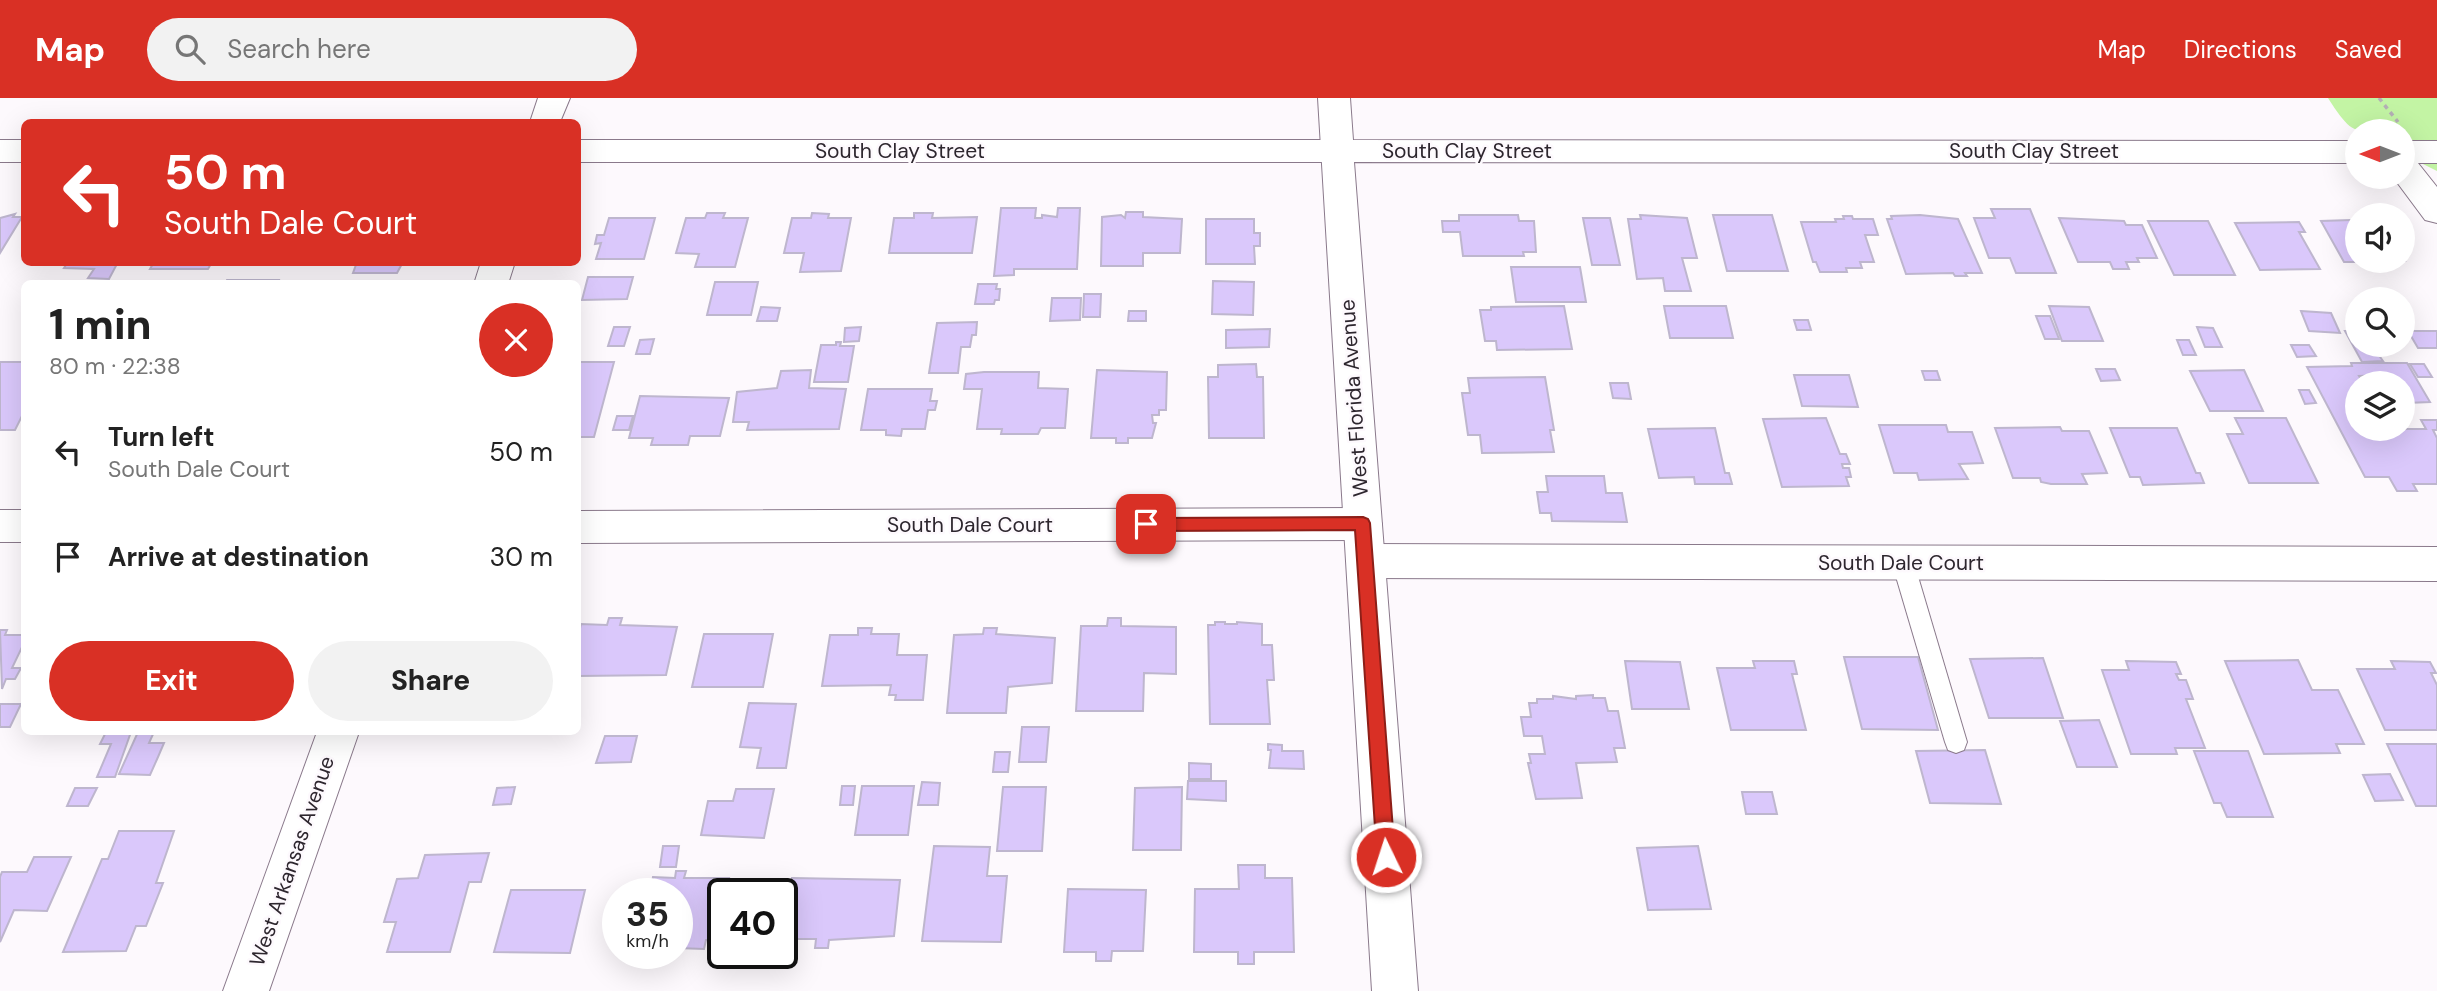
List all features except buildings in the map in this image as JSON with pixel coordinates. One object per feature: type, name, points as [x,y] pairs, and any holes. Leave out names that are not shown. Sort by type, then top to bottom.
[{"type":"street","points":[[546,119],[554,98]]},
{"type":"street","name":"West Florida Avenue","points":[[1334,98],[1395,991]]},
{"type":"street","points":[[2415,144],[2437,152]]},
{"type":"street","points":[[0,151],[21,151]]},
{"type":"street","name":"South Clay Street","points":[[581,151],[2345,152]]},
{"type":"street","points":[[2415,182],[2437,211]]},
{"type":"street","name":"South Dale Court","points":[[581,527],[1363,523]]},
{"type":"street","points":[[0,526],[21,526]]},
{"type":"street","name":"South Dale Court","points":[[1366,561],[2437,565]]},
{"type":"street","name":"West Arkansas Avenue","points":[[246,991],[337,735]]},
{"type":"lane","points":[[1903,563],[1956,742]]},
{"type":"path","points":[[2379,98],[2390,119]]},
{"type":"green space","points":[[2328,98],[2437,98],[2437,171],[2415,160],[2415,119],[2344,121]]},
{"type":"route","points":[[1146,524],[1363,523],[1386,857]]}]
